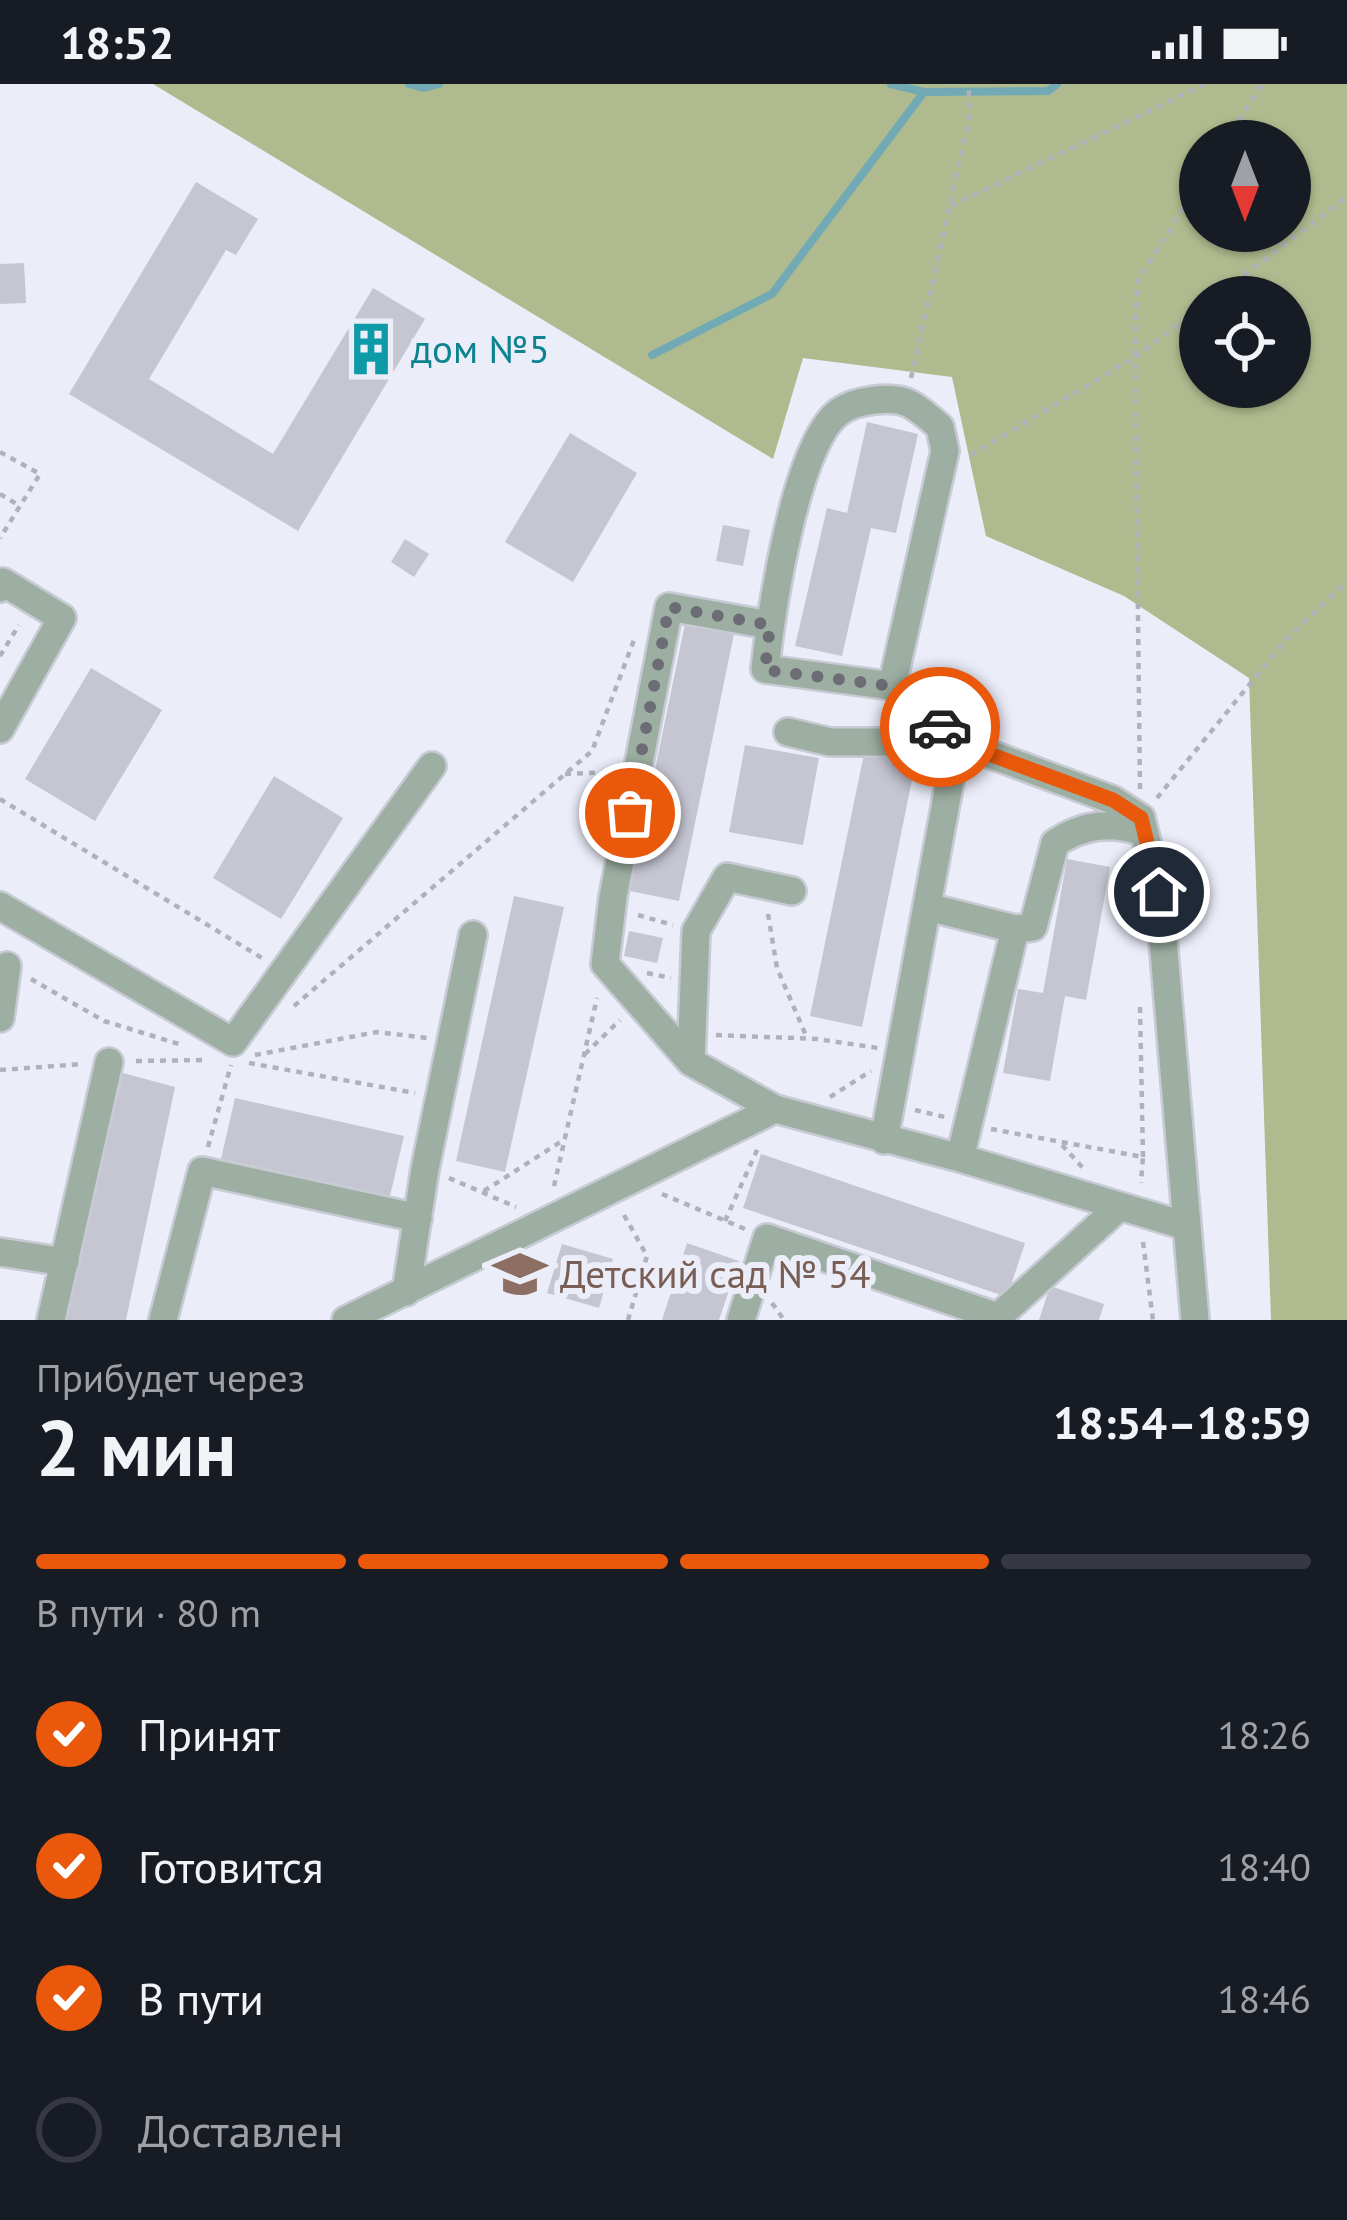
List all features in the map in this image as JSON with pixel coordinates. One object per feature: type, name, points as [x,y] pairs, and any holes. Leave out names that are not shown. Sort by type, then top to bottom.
[{"type":"lane","points":[[892,686],[945,451],[940,427],[906,401],[860,401],[836,413],[821,433],[799,488],[765,670],[892,686],[957,742],[1113,800],[1143,825],[1159,892],[1196,1320]]},
{"type":"lane","points":[[0,588],[3,582],[62,618],[0,729]]},
{"type":"lane","points":[[770,625],[669,607],[605,964],[691,1048],[775,1109],[1186,1226]]},
{"type":"lane","points":[[788,732],[830,742],[957,742]]},
{"type":"lane","points":[[884,1140],[957,742]]},
{"type":"lane","points":[[0,906],[232,1042],[432,766]]},
{"type":"lane","points":[[928,907],[1015,929],[1033,927],[1055,843],[1074,830],[1110,823],[1143,825]]},
{"type":"lane","points":[[691,1048],[696,931],[727,877],[792,891]]},
{"type":"lane","points":[[960,1158],[1015,929]]},
{"type":"lane","points":[[406,1292],[424,1168],[473,934]]},
{"type":"lane","points":[[0,1018],[8,966]]},
{"type":"lane","points":[[51,1320],[109,1062]]},
{"type":"lane","points":[[346,1320],[775,1109]]},
{"type":"lane","points":[[163,1320],[202,1171],[418,1218]]},
{"type":"lane","points":[[741,1320],[767,1238],[997,1318],[1129,1210]]},
{"type":"lane","points":[[0,1252],[64,1262]]},
{"type":"path","points":[[906,401],[969,119],[969,84]]},
{"type":"path","points":[[950,207],[1205,84]]},
{"type":"path","points":[[1239,120],[1262,84]]},
{"type":"path","points":[[1243,276],[1347,197]]},
{"type":"path","points":[[1143,825],[1137,282],[1179,215]]},
{"type":"path","points":[[939,474],[1136,357],[1179,324]]},
{"type":"path","points":[[0,452],[40,475],[0,538]]},
{"type":"path","points":[[0,494],[20,506]]},
{"type":"path","points":[[1143,825],[1284,642],[1347,581]]},
{"type":"path","points":[[0,656],[24,616]]},
{"type":"path","points":[[565,774],[638,771]]},
{"type":"path","points":[[0,800],[273,965]]},
{"type":"path","points":[[764,885],[777,968],[807,1038]]},
{"type":"path","points":[[612,908],[696,931]]},
{"type":"path","points":[[424,1168],[546,1222],[605,964]]},
{"type":"path","points":[[232,1060],[376,1032],[451,1042]]},
{"type":"path","points":[[691,1048],[807,1038],[901,1052]]},
{"type":"path","points":[[830,1097],[901,1052]]},
{"type":"path","points":[[232,1060],[423,1094]]},
{"type":"path","points":[[202,1171],[232,1060]]},
{"type":"path","points":[[725,1221],[775,1109]]},
{"type":"path","points":[[484,1191],[565,1139]]},
{"type":"path","points":[[622,1187],[767,1238]]},
{"type":"path","points":[[622,1187],[647,1256],[628,1320]]},
{"type":"path","points":[[1129,1210],[1154,1320]]},
{"type":"green space","points":[[153,84],[1347,84],[1347,1320],[1271,1320],[1249,678],[1124,596],[986,536],[952,377],[803,358],[773,459]]},
{"type":"building","name":"дом №5","points":[[196,182],[258,219],[236,255],[226,250],[149,379],[273,454],[373,288],[425,319],[298,531],[69,394]]},
{"type":"building","points":[[24,263],[26,303],[0,304],[0,264]]},
{"type":"building","points":[[867,422],[918,434],[896,533],[871,528],[842,656],[795,646],[827,508],[847,513]]},
{"type":"building","points":[[570,433],[637,473],[573,582],[505,542]]},
{"type":"building","points":[[723,525],[750,530],[743,566],[716,561]]},
{"type":"building","points":[[405,539],[429,554],[414,577],[391,562]]},
{"type":"building","points":[[686,619],[735,629],[679,901],[630,891]]},
{"type":"building","points":[[91,668],[162,710],[95,821],[25,779]]},
{"type":"building","points":[[745,745],[819,758],[803,845],[729,832]]},
{"type":"building","points":[[865,749],[916,760],[862,1027],[810,1016]]},
{"type":"building","points":[[274,776],[343,818],[281,919],[213,878]]},
{"type":"building","points":[[1067,859],[1110,867],[1086,1000],[1065,996],[1050,1081],[1003,1073],[1018,989],[1043,993]]},
{"type":"building","points":[[514,896],[564,907],[505,1172],[456,1161]]},
{"type":"building","points":[[629,931],[663,938],[657,963],[624,956]]},
{"type":"building","points":[[123,1073],[175,1087],[126,1320],[65,1320]]},
{"type":"building","points":[[235,1098],[404,1136],[390,1196],[221,1159]]},
{"type":"building","points":[[761,1154],[1025,1243],[1007,1297],[743,1208]]},
{"type":"building","points":[[687,1243],[739,1261],[719,1320],[662,1320]]},
{"type":"building","points":[[562,1244],[613,1259],[599,1308],[547,1293]]},
{"type":"building","points":[[1050,1286],[1104,1304],[1099,1320],[1039,1320]]},
{"type":"waterway","points":[[409,84],[424,88],[439,84]]},
{"type":"waterway","points":[[891,84],[924,92],[1048,91],[1057,84]]},
{"type":"waterway","points":[[652,355],[772,294],[924,92]]},
{"type":"way so far","points":[[630,813],[669,607],[770,625],[765,670],[892,686],[940,727]]},
{"type":"place","name":"дом №5","points":[[371,349]]},
{"type":"place","name":"Детский сад № 54","points":[[520,1274]]},
{"type":"route","points":[[940,727],[957,742],[1113,800],[1141,818],[1159,892]]}]
